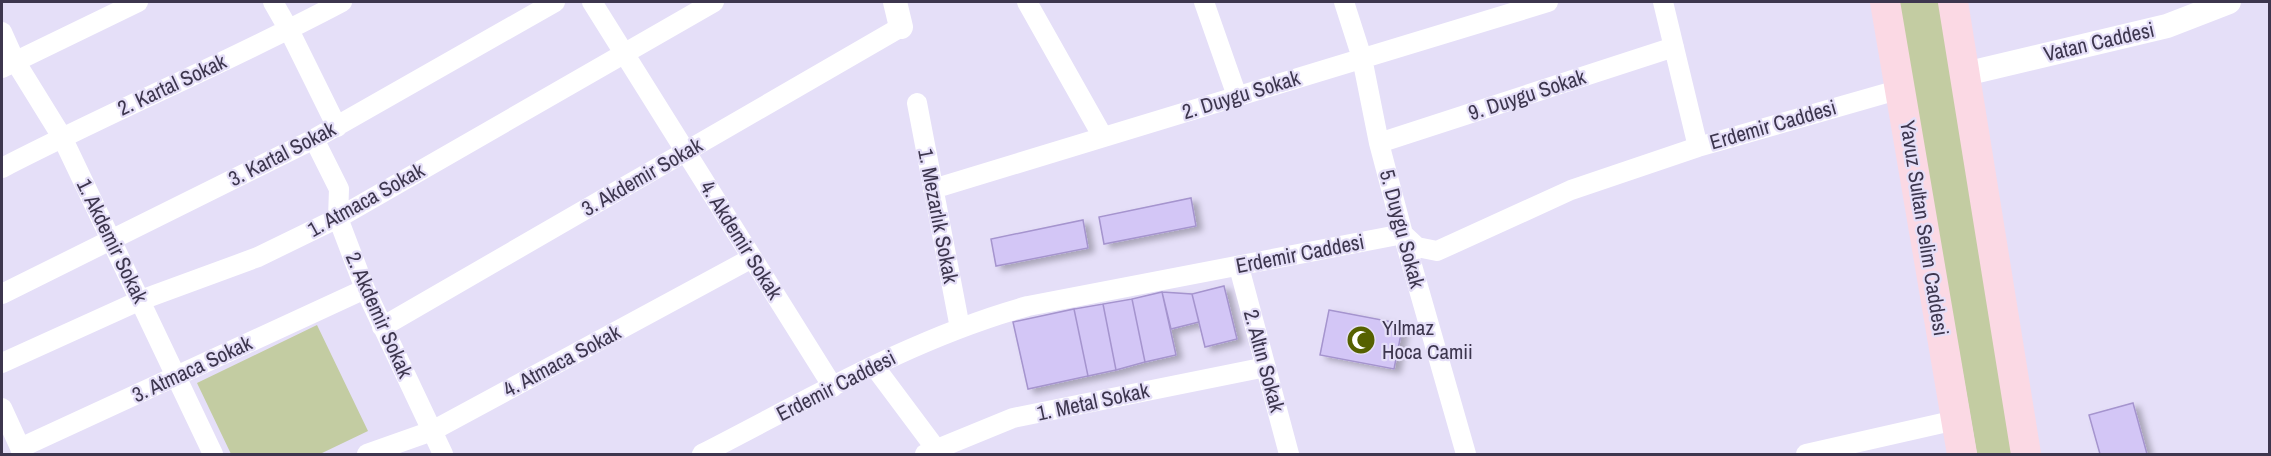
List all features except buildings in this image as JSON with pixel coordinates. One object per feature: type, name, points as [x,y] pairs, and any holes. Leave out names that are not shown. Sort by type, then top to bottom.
[{"type":"main road","name":"Yavuz Sultan Selim Caddesi","points":[[1886,2],[1962,454]]},
{"type":"main road","points":[[1953,2],[2026,454]]},
{"type":"street","points":[[8,65],[138,2]]},
{"type":"street","points":[[273,2],[337,127]]},
{"type":"street","name":"2. Kartal Sokak","points":[[2,168],[62,137],[289,30],[342,2]]},
{"type":"street","name":"3. Kartal Sokak","points":[[2,294],[337,127],[555,2]]},
{"type":"street","name":"4. Akdemir Sokak","points":[[592,2],[833,387]]},
{"type":"street","name":"1. Atmaca Sokak","points":[[2,363],[141,300],[258,257],[338,218],[714,2]]},
{"type":"street","points":[[895,2],[901,27]]},
{"type":"street","points":[[1027,2],[1103,137]]},
{"type":"street","points":[[1204,2],[1237,96]]},
{"type":"street","name":"5. Duygu Sokak","points":[[1344,2],[1362,58],[1379,143],[1403,234],[1466,454]]},
{"type":"street","name":"2. Duygu Sokak","points":[[933,189],[1362,58],[1491,10],[1548,2]]},
{"type":"street","points":[[1663,2],[1698,147]]},
{"type":"street","name":"Vatan Caddesi","points":[[1965,74],[2167,26],[2229,2]]},
{"type":"street","name":"3. Akdemir Sokak","points":[[382,327],[901,27]]},
{"type":"street","name":"1. Akdemir Sokak","points":[[2,32],[8,65],[62,137],[213,454]]},
{"type":"street","name":"9. Duygu Sokak","points":[[1379,143],[1674,47]]},
{"type":"street","name":"Erdemir Caddesi","points":[[702,454],[905,350],[960,328],[1028,306],[1403,234],[1417,247],[1437,251],[1571,190],[1698,147],[1900,89]]},
{"type":"street","name":"1. Mezarlık Sokak","points":[[917,103],[960,328]]},
{"type":"street","name":"2. Akdemir Sokak","points":[[314,139],[339,189],[338,218],[365,289],[443,454]]},
{"type":"street","name":"4. Atmaca Sokak","points":[[367,454],[432,431],[752,258]]},
{"type":"street","name":"2. Altın Sokak","points":[[1239,267],[1289,454]]},
{"type":"street","name":"3. Atmaca Sokak","points":[[21,451],[365,289]]},
{"type":"street","points":[[874,366],[931,452]]},
{"type":"street","name":"1. Metal Sokak","points":[[931,452],[1013,418],[1266,367]]},
{"type":"street","points":[[2,408],[21,451]]},
{"type":"street","points":[[1806,454],[1956,420]]},
{"type":"green space","points":[[1898,2],[1941,2],[2012,454],[1977,454]]},
{"type":"green space","points":[[317,325],[368,431],[320,454],[231,454],[197,383]]},
{"type":"place","name":"Yılmaz Hoca Camii","points":[[1361,340]]}]
